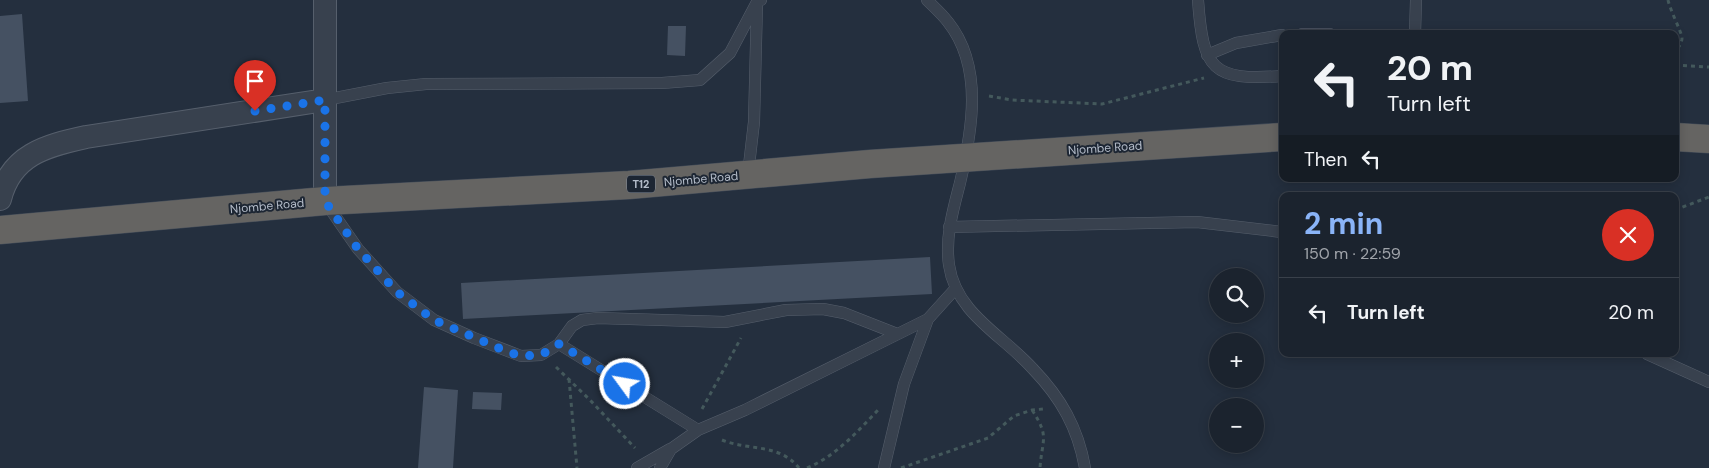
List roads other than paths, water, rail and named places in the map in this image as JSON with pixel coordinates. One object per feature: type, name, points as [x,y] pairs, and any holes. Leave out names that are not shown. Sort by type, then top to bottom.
[{"type":"highway","name":"Njombe Road","points":[[0,230],[325,201],[629,185],[966,157],[1279,136]]},
{"type":"highway","points":[[1679,137],[1709,139]]},
{"type":"street","points":[[325,0],[325,201]]},
{"type":"street","points":[[0,199],[4,183],[14,168],[30,156],[53,144],[86,137],[325,100]]},
{"type":"lane","points":[[927,0],[949,23],[965,54],[974,93],[966,157],[949,227],[949,265],[956,288],[970,310],[1033,368],[1067,411],[1082,452],[1084,468]]},
{"type":"lane","points":[[1198,0],[1200,26],[1207,54],[1219,70],[1237,77],[1279,76]]},
{"type":"lane","points":[[1414,30],[1416,0]]},
{"type":"lane","points":[[325,100],[426,84],[662,84],[700,80],[730,52],[758,1]]},
{"type":"lane","points":[[748,174],[754,122],[758,1]]},
{"type":"lane","points":[[1207,54],[1236,43],[1279,36]]},
{"type":"lane","points":[[325,201],[358,249],[397,292],[434,320],[521,356],[541,355],[559,344],[572,326],[582,320],[598,318],[725,322],[786,310],[823,308],[844,313],[895,333]]},
{"type":"lane","points":[[949,227],[1197,222],[1279,232]]},
{"type":"lane","points":[[884,468],[904,384],[928,319],[956,288]]},
{"type":"lane","points":[[637,468],[671,449],[695,428],[793,386],[895,333],[928,319]]},
{"type":"lane","points":[[559,344],[695,428]]},
{"type":"lane","points":[[1655,357],[1709,382]]},
{"type":"lane","points":[[660,468],[671,449]]}]
